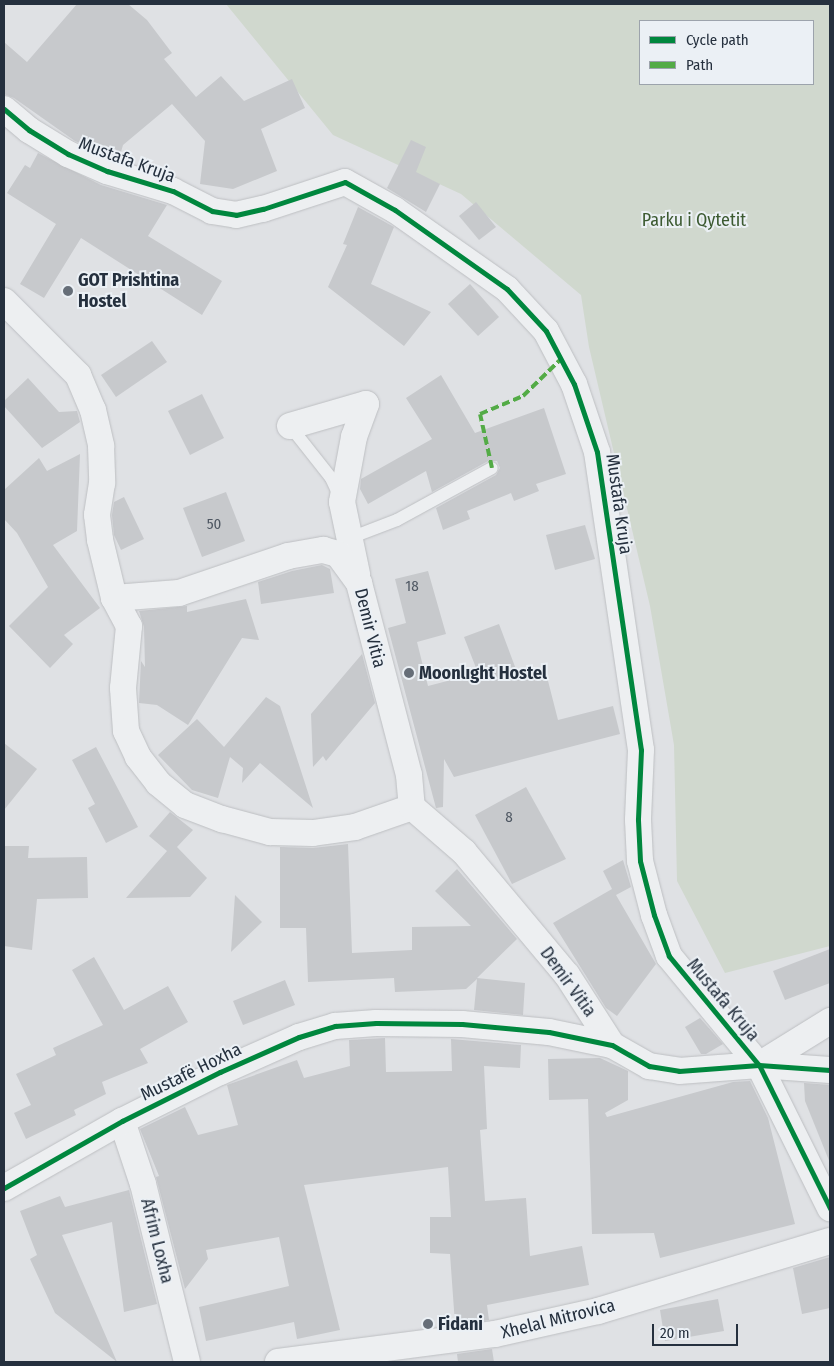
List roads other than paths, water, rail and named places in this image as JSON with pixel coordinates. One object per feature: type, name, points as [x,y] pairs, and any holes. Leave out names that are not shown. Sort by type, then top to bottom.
[{"type":"street","name":"Mustafa Kruja","points":[[4,109],[29,130],[68,154],[107,170],[172,191],[212,211],[236,215],[344,182],[395,210],[500,284],[546,331],[574,384],[597,452],[641,750],[638,820],[640,861],[654,915],[668,956],[759,1066]]},
{"type":"street","points":[[4,301],[78,375],[93,410],[101,446],[102,483],[97,515],[114,598],[129,626],[123,688],[126,731],[138,757],[158,783],[185,805],[222,819],[270,832],[313,833],[355,827],[412,807]]},
{"type":"street","points":[[290,426],[366,404],[354,437],[342,502],[359,582]]},
{"type":"street","name":"Demir Vitia","points":[[114,598],[179,593],[288,556],[324,550],[338,554],[359,582],[409,775],[412,807],[464,852],[568,975],[612,1045]]},
{"type":"street","points":[[759,1066],[830,1020]]},
{"type":"street","name":"Mustafë Hoxha","points":[[4,1188],[122,1121],[220,1072],[335,1026],[376,1022],[462,1024],[550,1032],[612,1045]]},
{"type":"street","name":"Mustafa Kruja","points":[[612,1045],[649,1066],[679,1071],[759,1066]]},
{"type":"street","points":[[759,1066],[830,1070]]},
{"type":"street","points":[[759,1066],[830,1208]]},
{"type":"street","name":"Afrim Loxha","points":[[122,1121],[143,1184],[187,1362]]},
{"type":"street","name":"Xhelal Mitrovica","points":[[278,1362],[494,1334],[598,1311],[830,1241]]},
{"type":"lane","points":[[290,426],[331,478],[342,502]]},
{"type":"lane","points":[[350,538],[396,520],[492,468]]},
{"type":"place","name":"GOT Prishtina Hostel","points":[[68,291]]},
{"type":"place","name":"Moonlıght Hostel","points":[[409,673]]},
{"type":"place","name":"Fidani","points":[[428,1324]]},
{"type":"park label","name":"Parku i Qytetit","points":[[694,220]]}]
